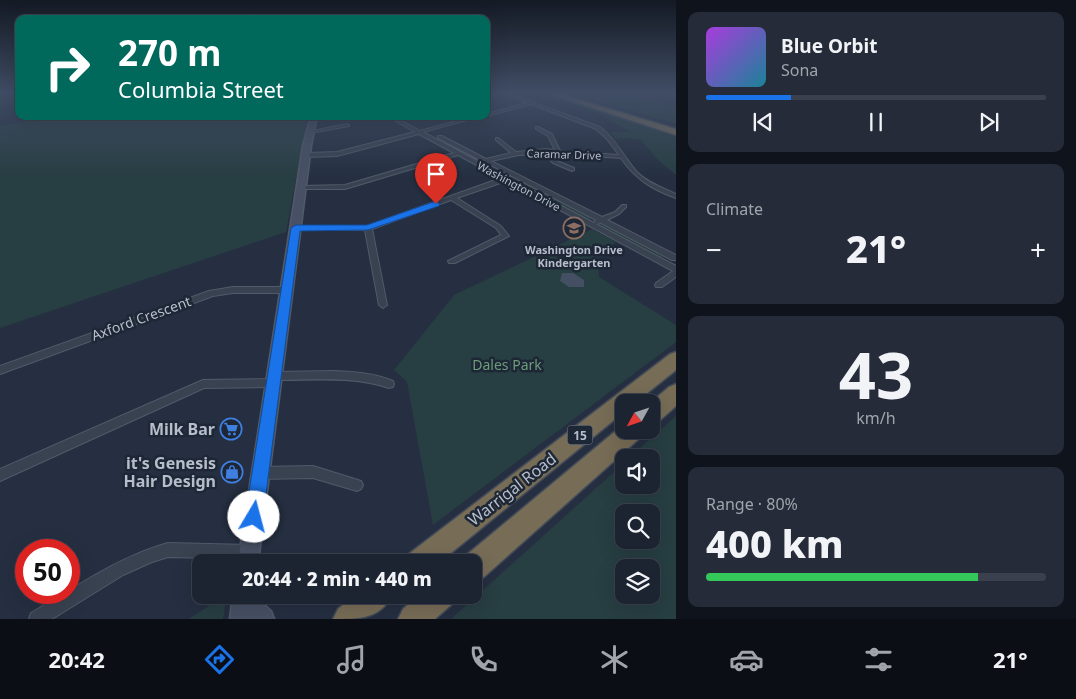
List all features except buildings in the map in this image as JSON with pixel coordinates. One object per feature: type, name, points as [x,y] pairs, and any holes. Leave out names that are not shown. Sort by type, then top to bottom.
[{"type":"highway","points":[[640,121],[676,132]]},
{"type":"highway","points":[[656,121],[676,127]]},
{"type":"highway","name":"Warrigal Road","points":[[429,554],[676,359]]},
{"type":"highway","points":[[660,406],[676,393]]},
{"type":"highway","name":"15","points":[[482,560],[623,439]]},
{"type":"highway","points":[[348,619],[367,604]]},
{"type":"highway","points":[[413,619],[430,604]]},
{"type":"main road","points":[[249,554],[313,121]]},
{"type":"main road","points":[[241,610],[263,619]]},
{"type":"street","name":"Washington Drive","points":[[398,121],[592,225],[675,265]]},
{"type":"street","name":"Washington Drive","points":[[409,121],[601,220],[675,265]]},
{"type":"street","points":[[307,155],[335,154],[462,121]]},
{"type":"street","points":[[579,121],[598,128],[608,135],[623,157],[643,180],[676,196]]},
{"type":"street","points":[[310,132],[347,125]]},
{"type":"street","points":[[538,128],[549,133],[558,151]]},
{"type":"street","points":[[498,139],[514,153]]},
{"type":"street","points":[[302,188],[345,187],[467,151]]},
{"type":"street","points":[[545,151],[555,162],[572,169]]},
{"type":"street","name":"Caramar Drive","points":[[477,164],[514,153],[545,151],[623,157]]},
{"type":"street","points":[[296,228],[368,228],[515,176]]},
{"type":"street","points":[[452,198],[502,230],[505,236],[452,261]]},
{"type":"street","points":[[592,225],[620,211],[624,206]]},
{"type":"street","points":[[368,228],[383,305]]},
{"type":"street","points":[[659,285],[675,265]]},
{"type":"street","name":"Axford Crescent","points":[[0,370],[212,293],[233,290],[287,290]]},
{"type":"street","points":[[0,474],[203,384],[362,377],[377,379],[389,384]]},
{"type":"street","points":[[260,473],[313,472],[357,485]]},
{"type":"street","points":[[37,619],[131,564],[156,553],[168,550],[208,554]]},
{"type":"green space","points":[[29,121],[307,121],[286,232],[0,328],[0,126]]},
{"type":"green space","points":[[612,121],[632,121],[676,135],[676,175],[658,160],[640,139],[615,138],[610,132],[629,132]]},
{"type":"green space","points":[[665,121],[676,121],[676,124]]},
{"type":"green space","points":[[516,179],[589,216],[591,219],[588,220],[514,182]]},
{"type":"green space","points":[[605,225],[664,257],[659,258],[600,227]]},
{"type":"green space","name":"Dales Park","points":[[592,229],[616,242],[597,253],[599,277],[676,325],[676,342],[433,525],[407,382],[394,370],[454,295]]},
{"type":"green space","points":[[676,416],[676,619],[451,619],[468,604],[482,604],[482,591],[615,471],[615,494],[660,494],[660,449],[639,449],[650,439],[660,439],[660,430]]},
{"type":"green space","points":[[212,604],[226,604],[223,619],[189,619]]},
{"type":"place","name":"Washington Drive Kindergarten","points":[[574,228]]},
{"type":"place","name":"Milk Bar","points":[[231,429]]},
{"type":"place","name":"it's Genesis Hair Design","points":[[232,472]]},
{"type":"route","points":[[254,517],[296,228],[368,228],[436,204]]}]
